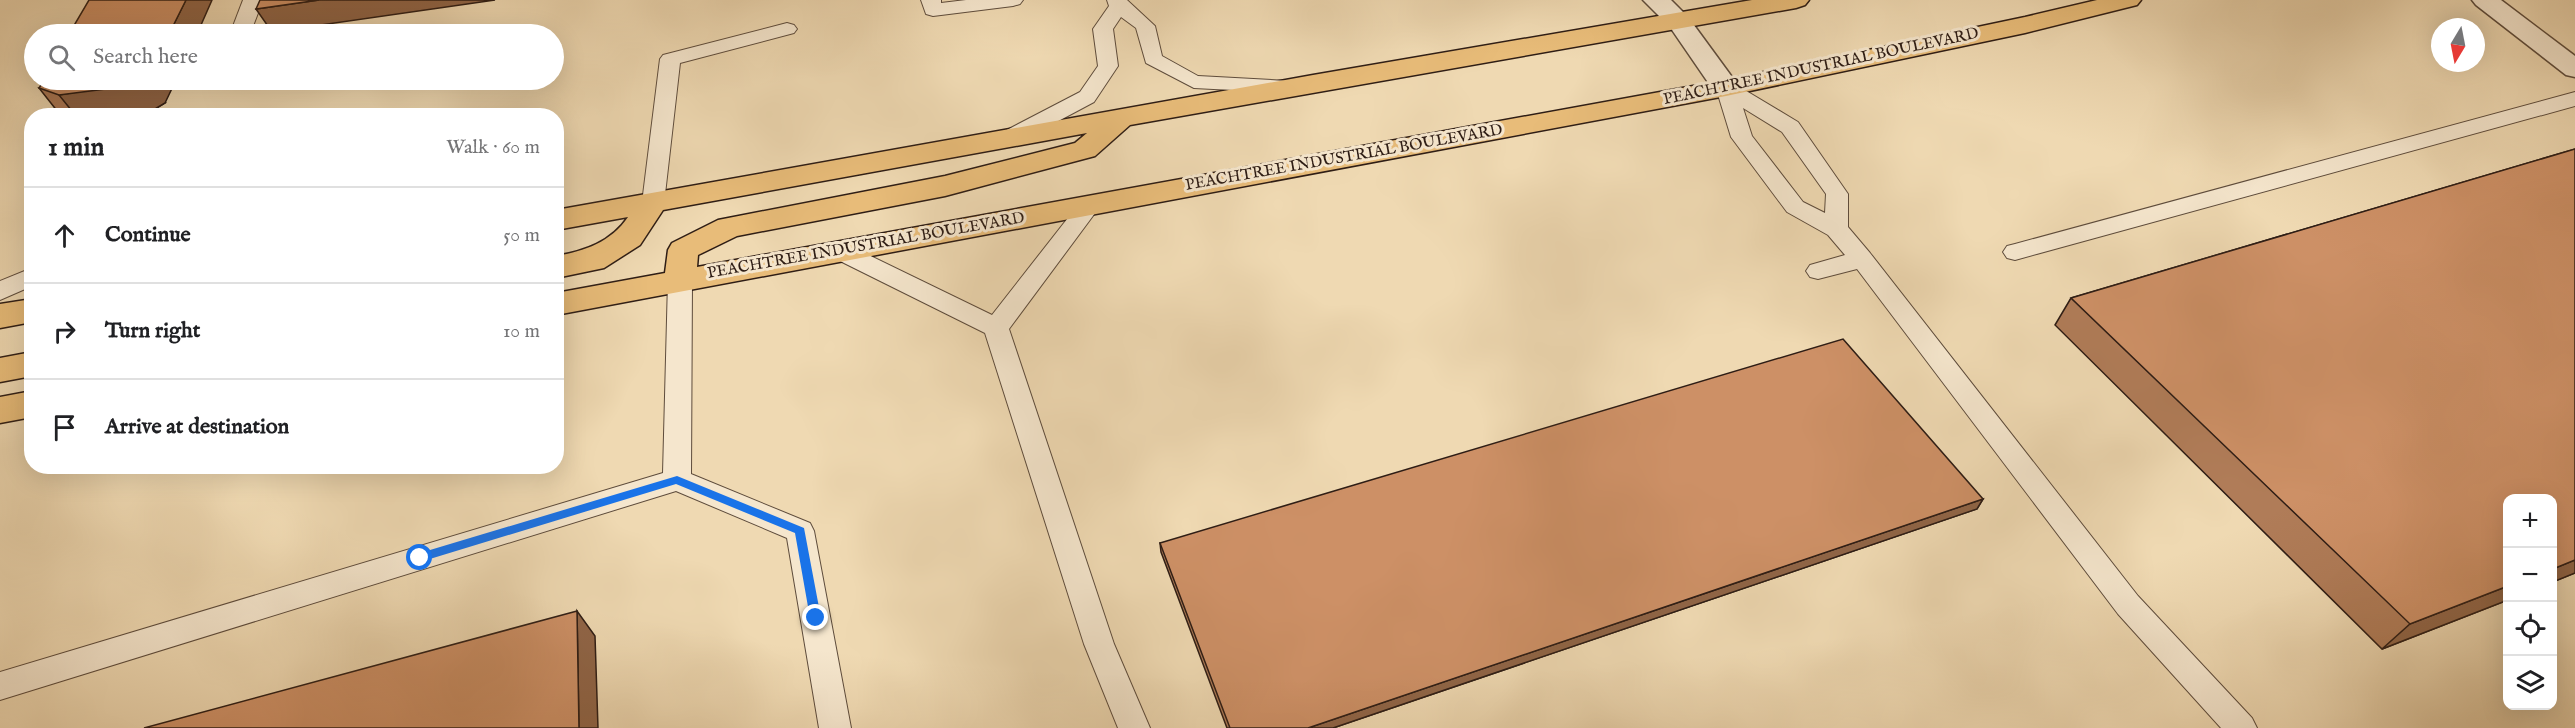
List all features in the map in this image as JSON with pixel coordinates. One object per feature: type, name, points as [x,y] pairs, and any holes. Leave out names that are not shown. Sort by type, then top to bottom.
[{"type":"highway","points":[[564,219],[1290,87],[1679,22],[1796,0]]},
{"type":"highway","name":"PEACHTREE INDUSTRIAL BOULEVARD","points":[[564,303],[1726,88],[2025,25],[2128,0]]},
{"type":"highway","points":[[680,281],[683,250],[729,227],[945,186],[1085,150],[1122,117]]},
{"type":"highway","points":[[564,265],[593,260],[629,238],[653,203]]},
{"type":"highway","points":[[0,316],[24,312]]},
{"type":"highway","points":[[0,370],[24,366]]},
{"type":"highway","points":[[0,410],[24,406]]},
{"type":"street","points":[[1656,0],[1679,22],[1726,88]]},
{"type":"street","points":[[2485,0],[2570,61]]},
{"type":"lane","points":[[244,24],[253,0]]},
{"type":"lane","points":[[931,0],[933,10],[1013,0]]},
{"type":"lane","points":[[1011,137],[1087,97],[1108,66],[1103,29],[1118,3],[1145,26],[1153,59],[1194,82],[1290,87]]},
{"type":"lane","points":[[653,203],[670,59],[787,29]]},
{"type":"lane","points":[[1726,88],[1742,137],[1795,207],[1836,230],[1862,259],[2128,605],[2241,728]]},
{"type":"lane","points":[[1726,88],[1790,127],[1837,194],[1836,230]]},
{"type":"lane","points":[[2015,252],[2575,99]]},
{"type":"lane","points":[[996,328],[1090,205]]},
{"type":"lane","points":[[840,251],[996,328],[1099,644],[1134,728]]},
{"type":"lane","points":[[1818,271],[1862,259]]},
{"type":"lane","points":[[0,291],[24,280]]},
{"type":"lane","points":[[677,480],[680,281]]},
{"type":"lane","points":[[0,686],[677,480],[800,531],[835,728]]},
{"type":"building","points":[[89,0],[186,0],[174,24],[75,24]]},
{"type":"building","points":[[260,0],[319,0],[256,9]]},
{"type":"building","points":[[45,90],[98,90],[59,95]]},
{"type":"building","points":[[2575,149],[2575,560],[2557,567],[2557,494],[2503,494],[2503,588],[2410,624],[2071,298]]},
{"type":"building","points":[[1843,339],[1983,499],[1308,728],[1230,728],[1160,543]]},
{"type":"building","points":[[577,611],[579,728],[144,728]]},
{"type":"route","points":[[420,558],[677,480],[800,531],[816,618]]}]
